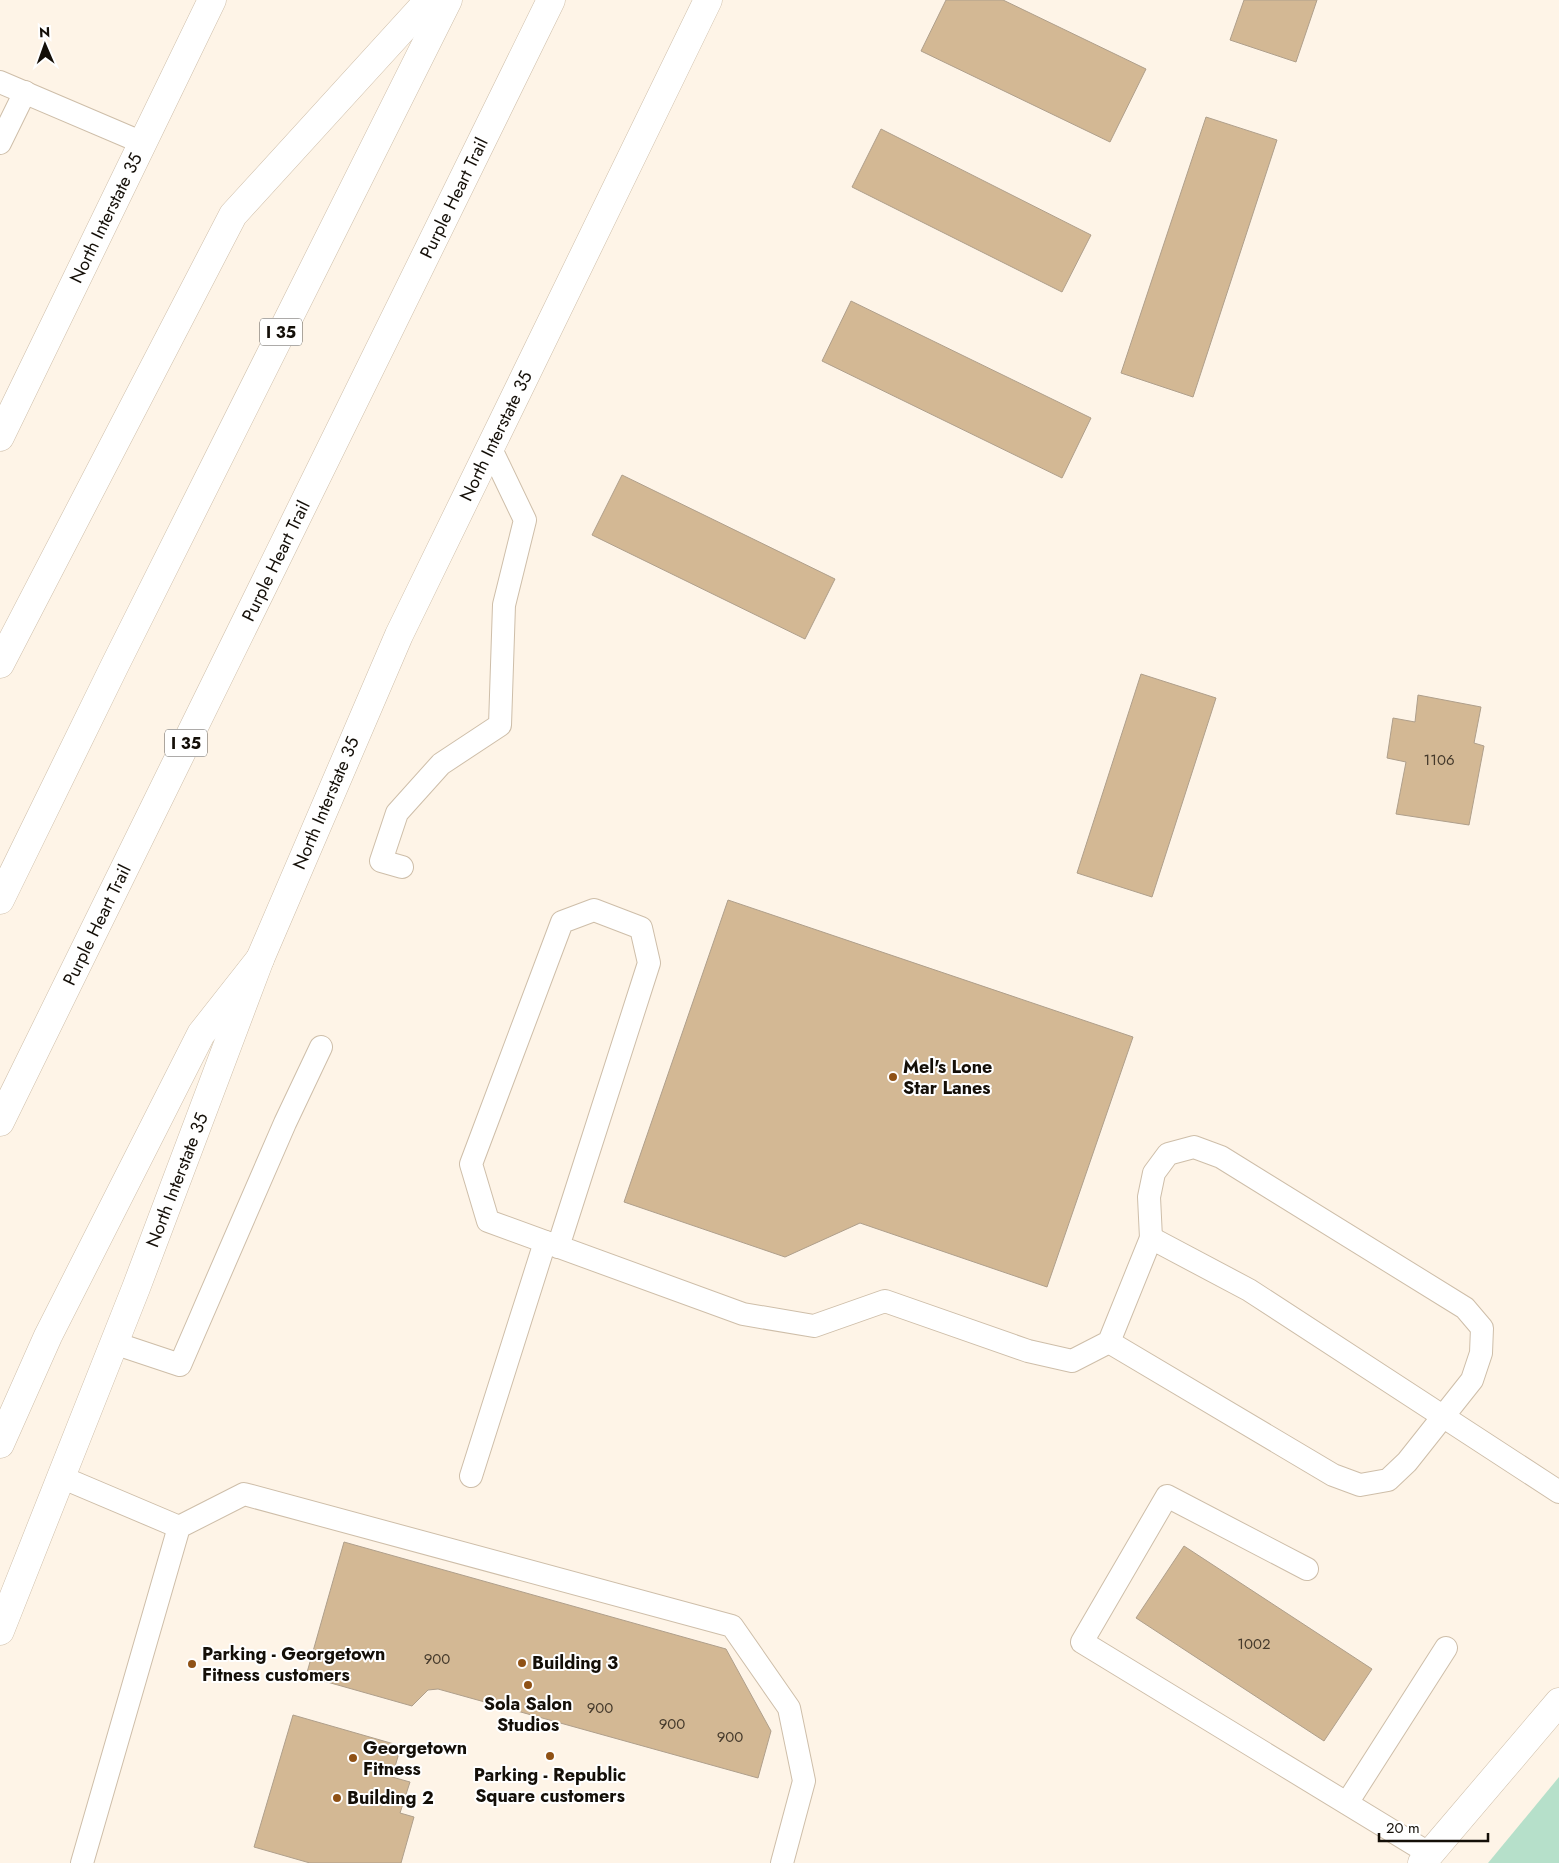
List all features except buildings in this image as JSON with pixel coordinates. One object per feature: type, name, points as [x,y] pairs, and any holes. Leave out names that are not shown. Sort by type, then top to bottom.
[{"type":"main road","name":"North Interstate 35","points":[[0,434],[212,0]]},
{"type":"main road","points":[[0,664],[232,216],[429,0]]},
{"type":"main road","name":"I 35","points":[[0,900],[115,665],[448,0]]},
{"type":"main road","name":"Purple Heart Trail","points":[[0,1122],[551,0]]},
{"type":"main road","name":"North Interstate 35","points":[[0,1631],[114,1344],[260,959],[399,634],[708,0]]},
{"type":"main road","points":[[0,1444],[48,1336],[202,1034],[260,959]]},
{"type":"main road","points":[[1426,1858],[1559,1702]]},
{"type":"lane","points":[[0,82],[143,143]]},
{"type":"lane","points":[[0,143],[25,92]]},
{"type":"lane","points":[[402,867],[381,862],[397,813],[441,764],[500,725],[504,605],[525,520],[490,447]]},
{"type":"lane","points":[[471,1476],[551,1244],[650,964],[641,928],[594,910],[562,922],[471,1164],[488,1222],[551,1244],[743,1314],[814,1326],[885,1301],[1028,1351],[1072,1362],[1109,1342],[1151,1238],[1150,1196],[1154,1173],[1168,1154],[1194,1147],[1221,1157],[1465,1308],[1482,1328],[1481,1353],[1472,1380],[1407,1462],[1388,1480],[1360,1485],[1333,1475],[1109,1342]]},
{"type":"lane","points":[[114,1344],[180,1365],[285,1123],[321,1047]]},
{"type":"lane","points":[[1151,1238],[1249,1290],[1559,1492]]},
{"type":"lane","points":[[61,1477],[179,1527]]},
{"type":"lane","points":[[82,1863],[179,1527],[244,1494],[732,1626],[789,1708],[804,1780],[782,1863]]},
{"type":"lane","points":[[1307,1569],[1167,1496],[1082,1642],[1347,1803],[1426,1858]]},
{"type":"lane","points":[[1347,1803],[1446,1648]]},
{"type":"green space","points":[[1559,1777],[1559,1863],[1488,1863]]},
{"type":"place","name":"Mel's Lone Star Lanes","points":[[893,1077]]},
{"type":"place","name":"Building 3","points":[[522,1663]]},
{"type":"place","name":"Parking - Georgetown Fitness customers","points":[[192,1664]]},
{"type":"place","name":"Sola Salon Studios","points":[[528,1685]]},
{"type":"place","name":"Parking - Republic Square customers","points":[[550,1756]]},
{"type":"place","name":"Georgetown Fitness","points":[[353,1758]]},
{"type":"place","name":"Building 2","points":[[337,1798]]}]
